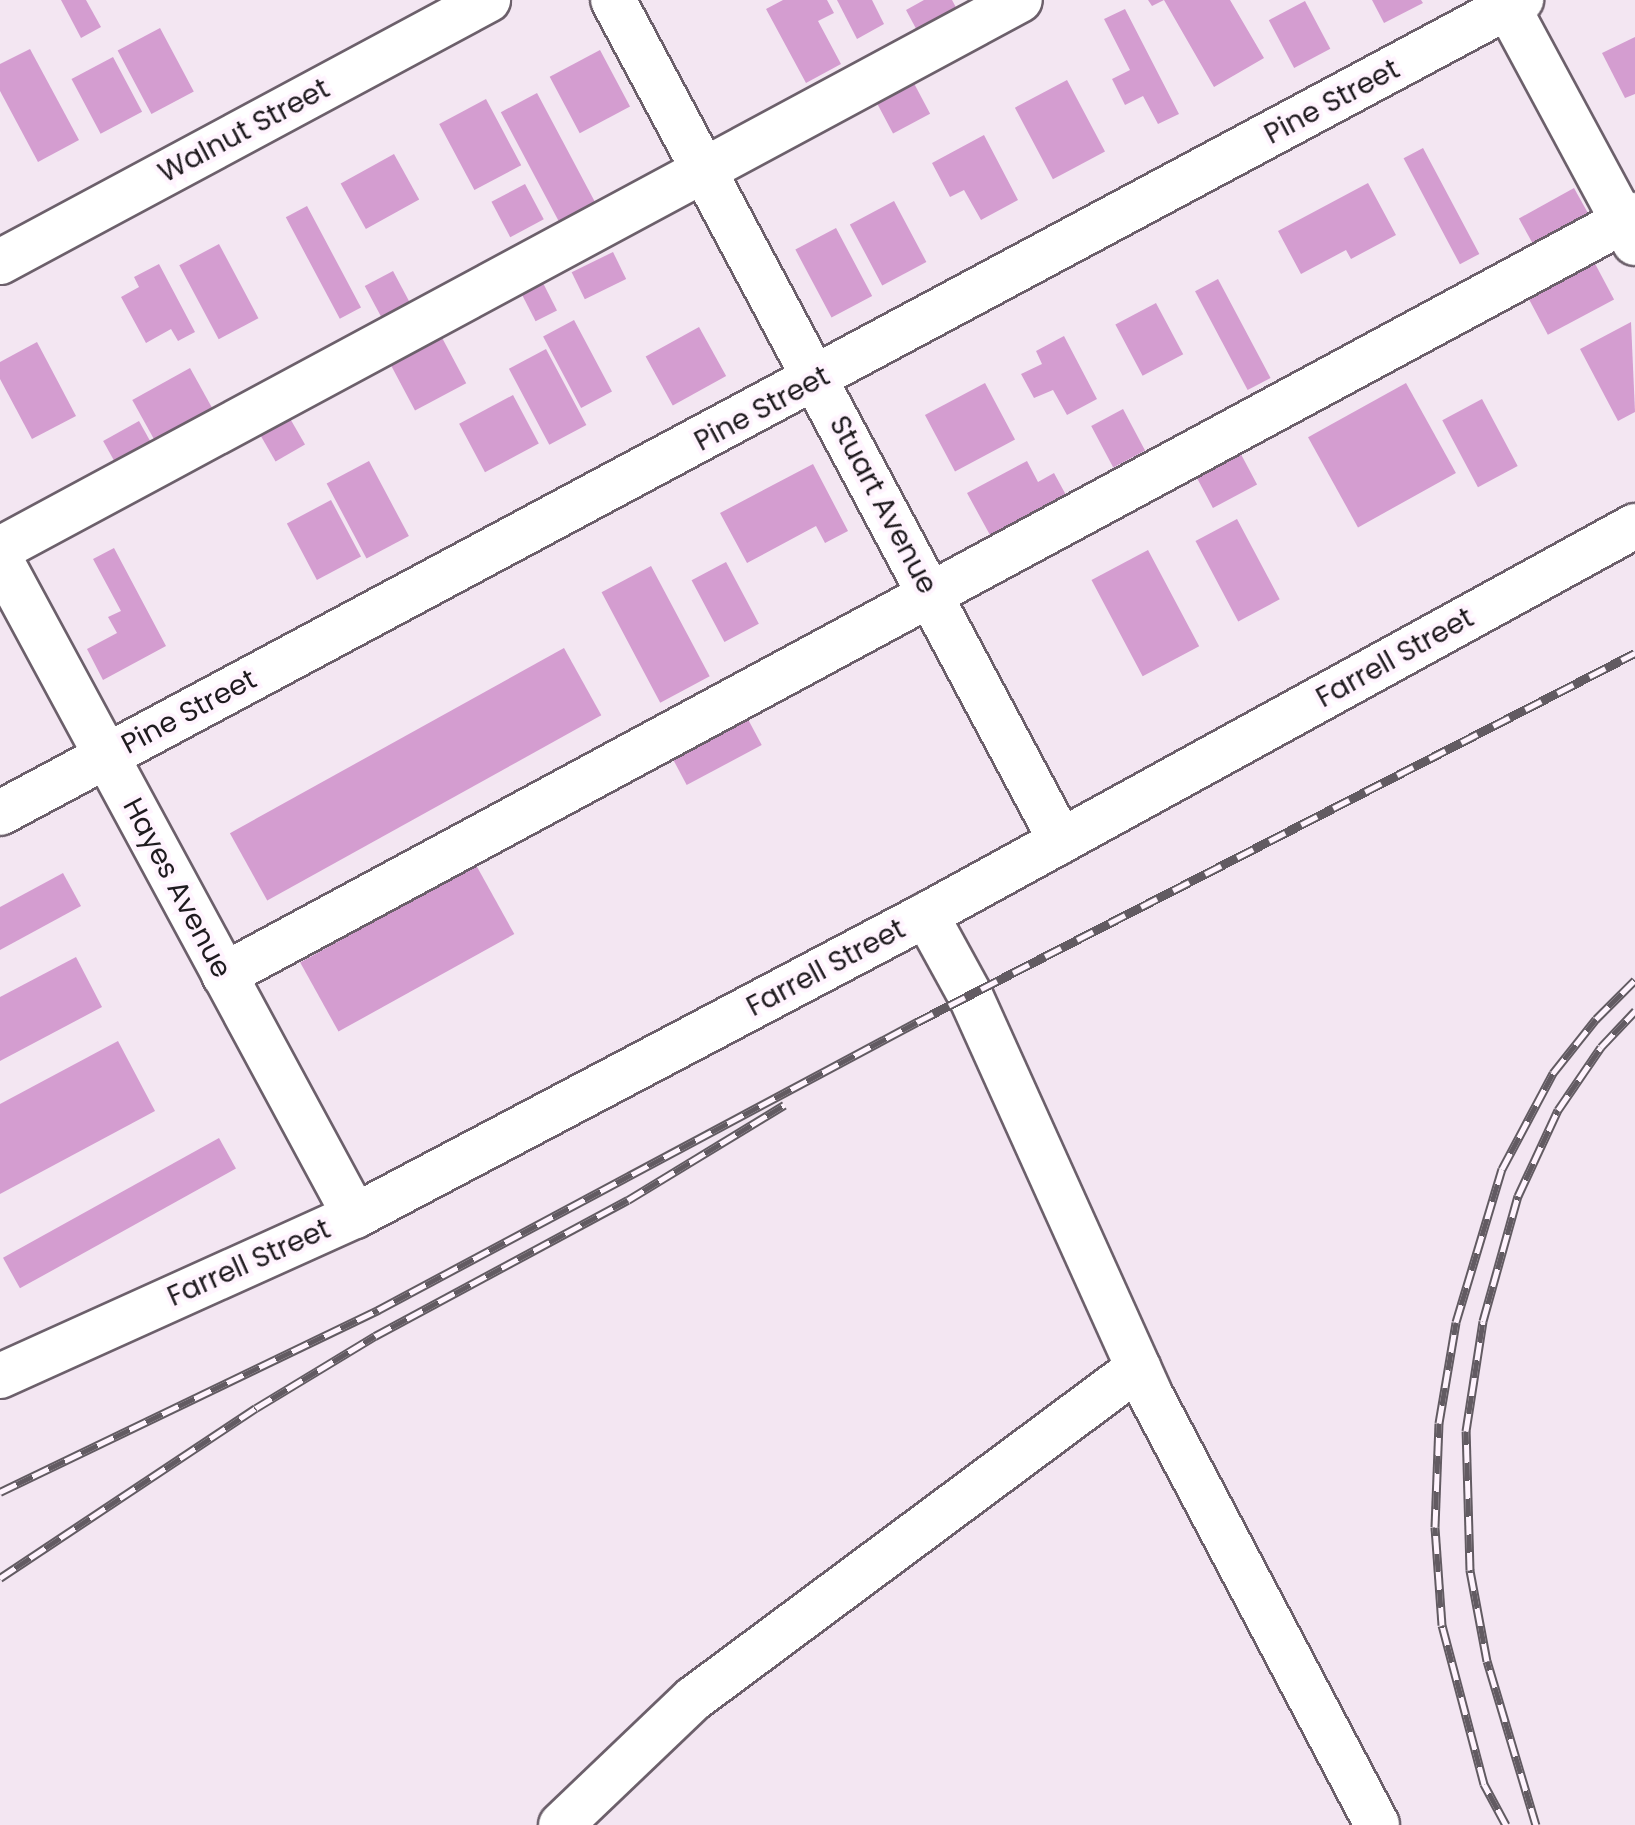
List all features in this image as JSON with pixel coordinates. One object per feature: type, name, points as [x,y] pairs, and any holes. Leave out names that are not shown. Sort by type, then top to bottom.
[{"type":"street","name":"Walnut Street","points":[[0,262],[488,0]]},
{"type":"street","name":"Stuart Avenue","points":[[613,0],[1061,841]]},
{"type":"street","points":[[0,549],[1020,0]]},
{"type":"street","points":[[224,975],[1631,227],[1511,2]]},
{"type":"street","name":"Pine Street","points":[[0,813],[816,380],[1511,2]]},
{"type":"street","name":"Farrell Street","points":[[0,1376],[355,1216],[926,915],[1635,526]]},
{"type":"street","name":"Hayes Avenue","points":[[0,559],[355,1216]]},
{"type":"street","points":[[926,915],[970,995],[1138,1368],[1377,1825]]},
{"type":"street","points":[[561,1825],[693,1699],[1138,1368]]},
{"type":"building","points":[[61,0],[86,0],[101,27],[81,38]]},
{"type":"building","points":[[783,0],[827,0],[834,13],[818,21],[841,64],[806,83],[766,9]]},
{"type":"building","points":[[837,0],[872,0],[884,24],[857,39]]},
{"type":"building","points":[[924,0],[952,0],[960,15],[920,36],[906,10]]},
{"type":"building","points":[[1148,0],[1164,0],[1152,6]]},
{"type":"building","points":[[1164,0],[1230,0],[1264,58],[1214,87]]},
{"type":"building","points":[[1372,0],[1421,0],[1423,3],[1384,23]]},
{"type":"building","points":[[1305,1],[1330,49],[1294,68],[1269,20]]},
{"type":"building","points":[[1125,9],[1179,114],[1158,124],[1143,96],[1125,105],[1112,79],[1130,70],[1104,19]]},
{"type":"building","points":[[160,28],[194,92],[151,114],[118,51]]},
{"type":"building","points":[[1635,37],[1635,94],[1625,98],[1602,53]]},
{"type":"building","points":[[30,49],[79,140],[38,162],[0,91],[0,64]]},
{"type":"building","points":[[600,50],[630,107],[580,133],[550,77]]},
{"type":"building","points":[[113,57],[142,112],[101,134],[72,79]]},
{"type":"building","points":[[909,74],[930,114],[893,133],[872,94]]},
{"type":"building","points":[[1067,80],[1105,152],[1053,179],[1015,108]]},
{"type":"building","points":[[537,93],[599,210],[563,229],[501,112]]},
{"type":"building","points":[[486,99],[521,165],[474,190],[439,124]]},
{"type":"building","points":[[984,135],[1018,200],[981,220],[964,190],[950,197],[932,163]]},
{"type":"building","points":[[1423,148],[1479,254],[1460,264],[1404,158]]},
{"type":"building","points":[[394,154],[419,199],[366,229],[341,184]]},
{"type":"building","points":[[1368,183],[1396,235],[1351,259],[1346,250],[1301,274],[1278,231]]},
{"type":"building","points":[[525,184],[544,219],[510,237],[491,202]]},
{"type":"building","points":[[1574,188],[1589,215],[1534,246],[1519,219]]},
{"type":"building","points":[[894,201],[926,262],[882,285],[850,224]]},
{"type":"building","points":[[307,206],[361,308],[340,319],[286,217]]},
{"type":"building","points":[[836,228],[872,296],[832,318],[795,250]]},
{"type":"building","points":[[219,244],[258,318],[219,339],[179,265]]},
{"type":"building","points":[[613,252],[626,279],[585,299],[572,272]]},
{"type":"building","points":[[1592,258],[1614,299],[1548,335],[1526,293]]},
{"type":"building","points":[[159,264],[195,332],[178,341],[171,329],[146,343],[121,297],[139,287],[134,277]]},
{"type":"building","points":[[393,271],[414,310],[385,325],[365,286]]},
{"type":"building","points":[[1218,279],[1271,378],[1248,390],[1195,291]]},
{"type":"building","points":[[542,281],[557,310],[536,321],[521,292]]},
{"type":"building","points":[[1156,303],[1183,354],[1143,376],[1115,325]]},
{"type":"building","points":[[574,320],[612,392],[581,408],[543,336]]},
{"type":"building","points":[[1631,322],[1635,412],[1618,421],[1580,349]]},
{"type":"building","points":[[699,327],[726,376],[673,406],[646,357]]},
{"type":"building","points":[[439,332],[466,383],[415,410],[388,359]]},
{"type":"building","points":[[1064,336],[1097,399],[1067,415],[1053,390],[1034,398],[1021,374],[1042,364],[1036,351]]},
{"type":"building","points":[[37,342],[76,416],[32,439],[0,379],[0,362]]},
{"type":"building","points":[[546,349],[586,425],[549,445],[509,369]]},
{"type":"building","points":[[190,368],[214,412],[157,444],[132,400]]},
{"type":"building","points":[[985,383],[1015,440],[955,471],[925,415]]},
{"type":"building","points":[[1406,383],[1456,473],[1358,527],[1308,437]]},
{"type":"building","points":[[513,395],[539,444],[485,472],[459,424]]},
{"type":"building","points":[[1482,399],[1518,466],[1478,487],[1442,420]]},
{"type":"building","points":[[1123,409],[1145,450],[1113,467],[1091,426]]},
{"type":"building","points":[[288,415],[305,444],[276,461],[259,432]]},
{"type":"building","points":[[139,421],[155,450],[119,470],[103,441]]},
{"type":"building","points":[[1235,443],[1257,484],[1213,508],[1191,466]]},
{"type":"building","points":[[369,461],[409,536],[367,559],[327,484]]},
{"type":"building","points":[[1027,461],[1038,482],[1054,473],[1066,495],[990,535],[967,493]]},
{"type":"building","points":[[813,464],[848,531],[825,543],[816,526],[747,563],[720,513]]},
{"type":"building","points":[[331,500],[361,557],[317,580],[287,523]]},
{"type":"building","points":[[1237,519],[1280,599],[1238,621],[1196,541]]},
{"type":"building","points":[[114,548],[166,646],[103,680],[87,649],[117,633],[108,617],[121,611],[93,559]]},
{"type":"building","points":[[1148,550],[1199,646],[1143,676],[1091,580]]},
{"type":"building","points":[[726,562],[759,624],[724,642],[692,580]]},
{"type":"building","points":[[651,566],[710,676],[660,703],[602,592]]},
{"type":"building","points":[[564,648],[601,715],[267,901],[230,833]]},
{"type":"building","points":[[742,708],[762,745],[687,785],[667,748]]},
{"type":"building","points":[[476,865],[514,934],[339,1032],[300,962]]},
{"type":"building","points":[[63,873],[81,906],[0,950],[0,907]]},
{"type":"building","points":[[76,957],[102,1007],[0,1061],[0,997]]},
{"type":"building","points":[[118,1041],[155,1111],[0,1194],[0,1104]]},
{"type":"building","points":[[219,1138],[236,1169],[20,1288],[3,1258]]},
{"type":"railway","points":[[0,1492],[378,1310],[917,1022],[1635,653]]},
{"type":"railway","points":[[1506,1825],[1484,1784],[1442,1625],[1435,1527],[1439,1423],[1456,1322],[1502,1169],[1553,1073],[1596,1019],[1635,980]]},
{"type":"railway","points":[[1536,1825],[1487,1661],[1470,1570],[1466,1431],[1483,1321],[1518,1196],[1558,1110],[1601,1047],[1635,1011]]},
{"type":"railway","points":[[0,1578],[256,1408],[375,1336],[628,1200],[784,1105]]}]
